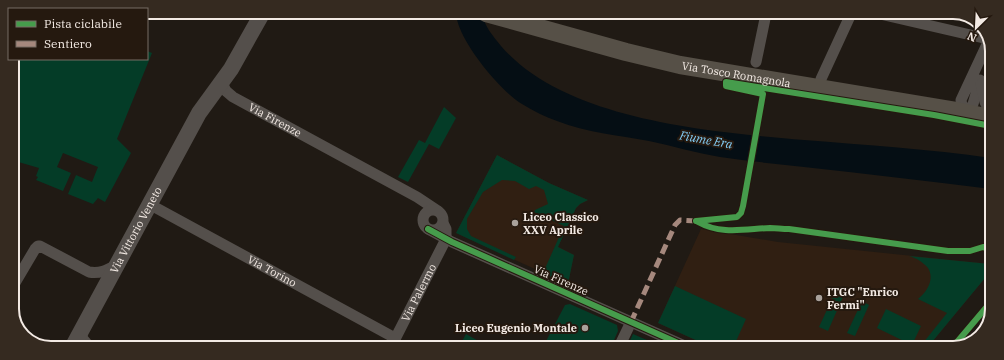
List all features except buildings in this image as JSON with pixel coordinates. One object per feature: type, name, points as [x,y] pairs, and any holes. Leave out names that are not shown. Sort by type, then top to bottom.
[{"type":"main road","name":"Via Vittorio Veneto","points":[[76,341],[199,113],[208,90],[248,19]]},
{"type":"main road","name":"Via Vittorio Veneto","points":[[199,113],[222,83],[259,19]]},
{"type":"main road","name":"Via Tosco Romagnola","points":[[508,19],[626,52],[680,65],[935,107],[985,117]]},
{"type":"street","points":[[756,62],[765,19]]},
{"type":"street","points":[[821,79],[849,19]]},
{"type":"street","points":[[902,19],[982,38]]},
{"type":"street","points":[[983,54],[980,80],[973,104],[967,113],[961,103],[985,48]]},
{"type":"street","points":[[980,80],[985,102]]},
{"type":"street","name":"Via Firenze","points":[[222,83],[226,91],[233,97],[417,197],[438,211]]},
{"type":"street","points":[[935,107],[953,102],[968,85]]},
{"type":"street","name":"Via Torino","points":[[149,204],[389,341]]},
{"type":"street","points":[[443,223],[438,229],[428,229],[424,224],[424,215],[432,210],[438,211],[442,215],[443,223],[446,229],[446,239]]},
{"type":"street","name":"Via Firenze","points":[[428,229],[446,239],[674,341]]},
{"type":"street","name":"Via Palermo","points":[[394,341],[446,239]]},
{"type":"street","points":[[19,276],[36,247],[40,246],[89,272],[103,272],[116,265]]},
{"type":"street","points":[[621,341],[631,322]]},
{"type":"street","points":[[80,332],[85,341]]},
{"type":"shaded area","name":"Liceo Classico XXV Aprile","points":[[497,155],[549,183],[588,200],[576,208],[558,247],[574,255],[568,284],[456,233]]},
{"type":"shaded area","name":"ITGC \"Enrico Fermi\"","points":[[701,229],[778,242],[985,263],[985,278],[933,341],[698,341],[658,323]]},
{"type":"green space","points":[[148,51],[152,53],[117,139],[131,153],[105,202],[98,198],[93,204],[68,194],[76,175],[92,182],[98,167],[63,153],[57,167],[71,173],[63,191],[36,180],[38,177],[36,176],[39,168],[19,162],[19,60],[148,60]]},
{"type":"green space","points":[[444,107],[456,118],[439,149],[429,144],[408,182],[398,177],[419,140],[425,143]]},
{"type":"green space","points":[[497,155],[549,183],[588,200],[576,208],[558,247],[574,255],[568,284],[543,273],[564,226],[534,212],[535,210],[548,204],[544,190],[536,186],[529,189],[515,181],[502,180],[483,192],[467,219],[467,229],[471,236],[516,257],[514,260],[456,233]]},
{"type":"green space","points":[[909,256],[985,264],[985,278],[933,341],[925,341],[947,313],[918,299],[927,289],[931,276],[928,268],[917,259]]},
{"type":"green space","points":[[675,286],[746,319],[736,341],[698,341],[658,323]]},
{"type":"green space","points":[[838,286],[846,290],[828,331],[819,327]]},
{"type":"green space","points":[[862,301],[869,305],[855,336],[847,333]]},
{"type":"green space","name":"Liceo Eugenio Montale","points":[[570,304],[617,325],[618,331],[614,341],[546,341],[565,305]]},
{"type":"green space","points":[[886,309],[921,326],[914,341],[904,341],[877,328]]},
{"type":"green space","points":[[466,334],[478,341],[462,341]]},
{"type":"green space","points":[[633,334],[649,341],[630,341]]},
{"type":"water","name":"Fiume Era","points":[[457,19],[483,19],[492,35],[501,46],[529,71],[562,91],[601,107],[642,118],[685,127],[767,137],[921,150],[985,157],[985,188],[720,157],[568,125],[548,118],[522,104],[503,88],[481,63],[458,24]]},
{"type":"marked path","points":[[631,322],[675,225],[680,220],[696,221],[698,223]]},
{"type":"cycle path","points":[[696,221],[737,217],[741,213],[743,206],[763,94],[726,86],[726,82],[934,115],[985,125]]},
{"type":"cycle path","points":[[698,222],[715,229],[789,229],[948,251],[970,251],[985,248]]},
{"type":"cycle path","points":[[428,229],[452,242],[674,341]]},
{"type":"cycle path","points":[[959,340],[985,309]]},
{"type":"place","name":"Liceo Classico XXV Aprile","points":[[515,223]]},
{"type":"place","name":"ITGC \"Enrico Fermi\"","points":[[819,298]]},
{"type":"place","name":"Liceo Eugenio Montale","points":[[585,328]]}]
